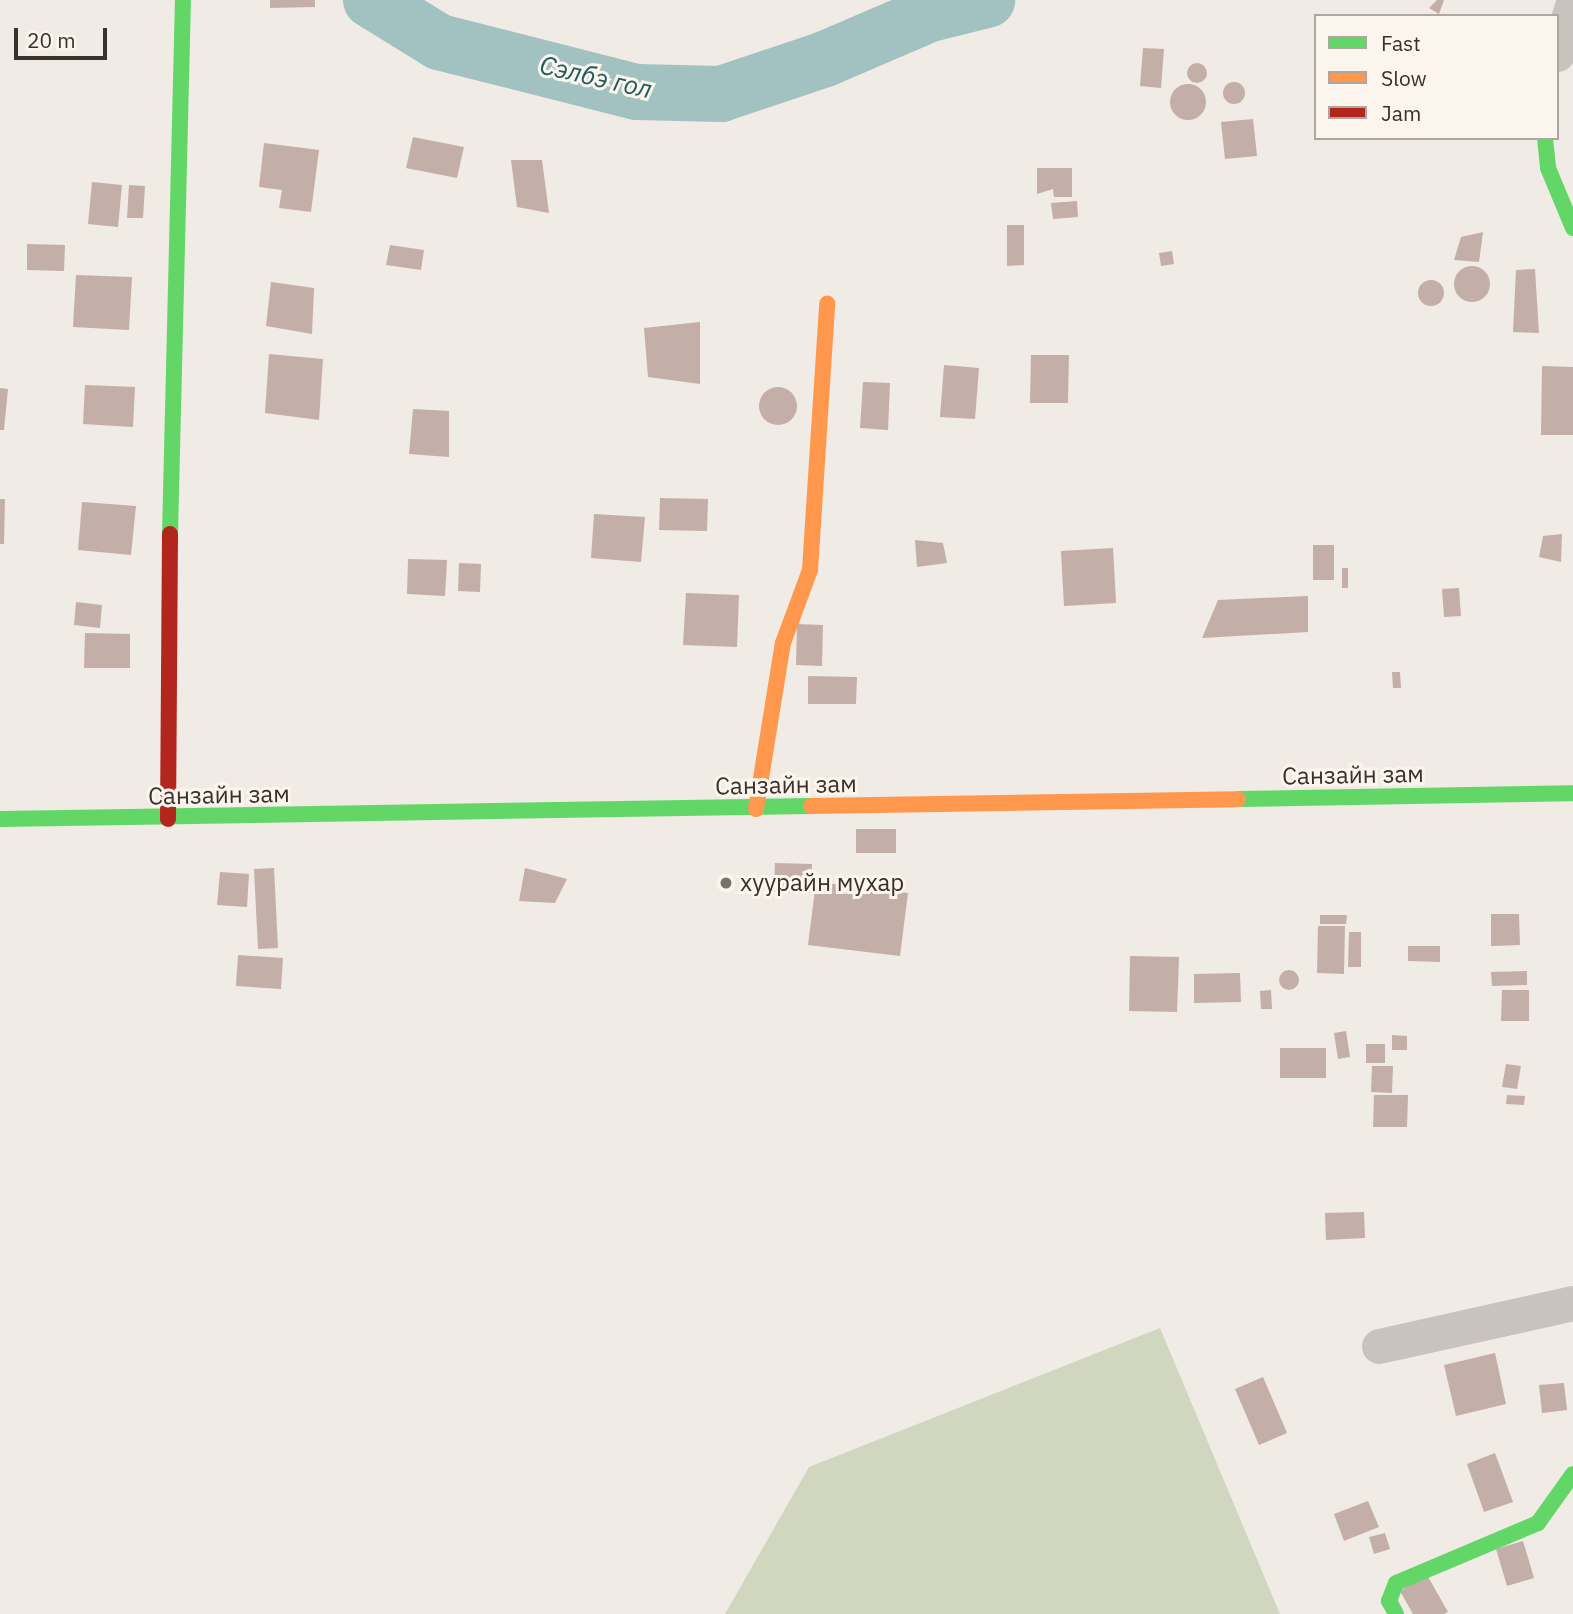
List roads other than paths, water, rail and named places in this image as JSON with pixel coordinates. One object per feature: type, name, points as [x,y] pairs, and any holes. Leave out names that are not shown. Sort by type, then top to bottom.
[{"type":"street","points":[[168,819],[172,303],[183,0]]},
{"type":"street","points":[[1559,48],[1573,3]]},
{"type":"street","points":[[1545,140],[1548,168],[1573,228]]},
{"type":"street","points":[[757,808],[783,643],[810,570],[827,304]]},
{"type":"street","name":"Санзайн зам","points":[[0,819],[168,819],[1573,793]]},
{"type":"street","points":[[1379,1346],[1573,1303]]},
{"type":"street","points":[[1395,1614],[1389,1601],[1396,1583],[1538,1523],[1573,1474]]},
{"type":"waterway","name":"Сэлбэ гол","points":[[371,0],[439,42],[637,92],[721,94],[825,59],[930,14],[987,0]]},
{"type":"place","name":"хуурайн мухар","points":[[726,883]]}]
